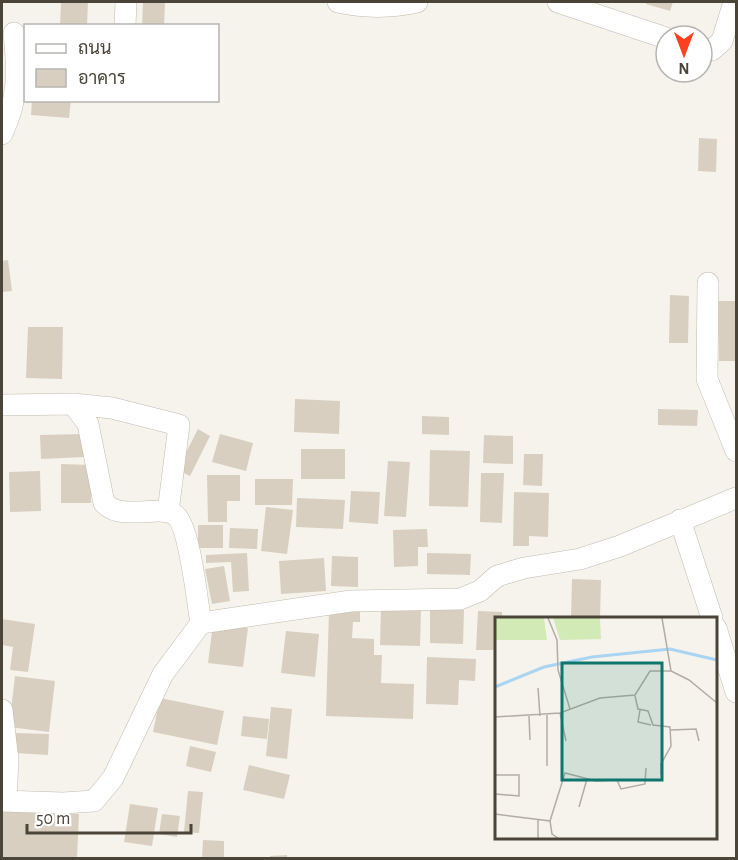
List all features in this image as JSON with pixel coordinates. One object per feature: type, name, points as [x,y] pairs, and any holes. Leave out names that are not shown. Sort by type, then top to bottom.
[{"type":"street","points":[[125,24],[126,2]]},
{"type":"street","points":[[338,2],[358,7],[394,7],[417,2]]},
{"type":"street","points":[[558,2],[654,34]]},
{"type":"street","points":[[714,48],[722,41],[734,2]]},
{"type":"street","points":[[2,134],[18,88],[14,33]]},
{"type":"street","points":[[708,283],[707,379],[736,452]]},
{"type":"street","points":[[2,405],[73,404],[112,408],[179,425],[168,512]]},
{"type":"street","points":[[73,404],[88,424],[104,503],[110,509],[120,512],[168,512],[182,523],[201,623]]},
{"type":"street","points":[[2,710],[8,760],[4,801],[63,803],[94,801],[113,778],[163,674],[201,623],[351,601],[460,599],[480,591],[497,576],[524,568],[580,559],[620,546],[680,519],[736,498]]},
{"type":"street","points":[[680,519],[712,617]]},
{"type":"street","points":[[717,631],[736,692]]},
{"type":"building","points":[[61,2],[88,2],[87,24],[60,24]]},
{"type":"building","points":[[143,2],[165,2],[164,24],[142,24]]},
{"type":"building","points":[[646,2],[673,2],[670,11],[646,4]]},
{"type":"building","points":[[32,102],[71,102],[69,118],[31,115]]},
{"type":"building","points":[[699,138],[717,139],[716,172],[698,171]]},
{"type":"building","points":[[8,260],[12,291],[2,292],[2,261]]},
{"type":"building","points":[[670,295],[689,296],[688,343],[669,343]]},
{"type":"building","points":[[718,301],[736,301],[736,361],[719,361]]},
{"type":"building","points":[[28,327],[63,327],[62,379],[26,378]]},
{"type":"building","points":[[295,399],[340,401],[339,434],[294,432]]},
{"type":"building","points":[[658,409],[698,410],[697,426],[658,425]]},
{"type":"building","points":[[422,416],[449,417],[449,435],[422,434]]},
{"type":"building","points":[[198,429],[210,436],[190,476],[177,470]]},
{"type":"building","points":[[83,434],[85,457],[41,459],[40,435]]},
{"type":"building","points":[[220,434],[253,443],[246,471],[212,462]]},
{"type":"building","points":[[484,435],[513,436],[513,464],[483,463]]},
{"type":"building","points":[[301,449],[345,449],[345,479],[301,479]]},
{"type":"building","points":[[430,450],[470,451],[468,507],[429,506]]},
{"type":"building","points":[[524,454],[543,454],[542,486],[523,485]]},
{"type":"building","points":[[388,461],[410,462],[406,517],[384,516]]},
{"type":"building","points":[[61,464],[91,465],[91,503],[61,503]]},
{"type":"building","points":[[40,471],[41,511],[10,512],[9,472]]},
{"type":"building","points":[[481,473],[504,473],[502,523],[480,522]]},
{"type":"building","points":[[207,475],[240,475],[240,501],[227,501],[227,522],[208,522]]},
{"type":"building","points":[[255,479],[293,479],[292,505],[255,505]]},
{"type":"building","points":[[351,491],[380,492],[378,524],[349,522]]},
{"type":"building","points":[[514,492],[549,493],[548,537],[529,536],[529,546],[513,546]]},
{"type":"building","points":[[297,498],[345,500],[343,529],[296,527]]},
{"type":"building","points":[[266,507],[293,510],[287,554],[261,551]]},
{"type":"building","points":[[198,525],[223,525],[223,548],[198,548]]},
{"type":"building","points":[[230,528],[258,529],[257,549],[229,548]]},
{"type":"building","points":[[427,529],[428,547],[418,547],[418,566],[394,567],[393,530]]},
{"type":"building","points":[[247,553],[249,591],[233,592],[231,562],[206,563],[206,555]]},
{"type":"building","points":[[427,553],[471,554],[470,575],[427,574]]},
{"type":"building","points":[[332,556],[358,557],[358,587],[331,586]]},
{"type":"building","points":[[324,558],[326,591],[281,594],[279,561]]},
{"type":"building","points":[[224,566],[230,601],[212,604],[205,569]]},
{"type":"building","points":[[572,579],[601,580],[600,617],[571,617]]},
{"type":"building","points":[[381,608],[421,609],[420,646],[380,645]]},
{"type":"building","points":[[329,609],[360,609],[360,622],[353,622],[352,638],[374,639],[374,655],[382,655],[381,683],[414,684],[413,719],[326,716]]},
{"type":"building","points":[[430,609],[464,610],[463,644],[430,643]]},
{"type":"building","points":[[478,611],[502,612],[502,617],[495,617],[495,650],[476,650]]},
{"type":"building","points":[[2,619],[35,624],[28,672],[10,670],[13,647],[2,645]]},
{"type":"building","points":[[213,624],[248,628],[243,667],[208,663]]},
{"type":"building","points":[[286,631],[319,634],[315,677],[281,673]]},
{"type":"building","points":[[427,657],[476,659],[475,681],[459,680],[458,705],[426,704]]},
{"type":"building","points":[[15,676],[55,681],[49,732],[9,727]]},
{"type":"building","points":[[160,698],[224,711],[217,745],[153,732]]},
{"type":"building","points":[[271,707],[292,709],[287,759],[266,756]]},
{"type":"building","points":[[243,716],[269,719],[267,739],[241,736]]},
{"type":"building","points":[[15,733],[49,734],[48,755],[14,753]]},
{"type":"building","points":[[190,746],[216,752],[211,772],[186,766]]},
{"type":"building","points":[[249,765],[290,775],[284,799],[243,790]]},
{"type":"building","points":[[188,791],[203,792],[199,833],[184,832]]},
{"type":"building","points":[[130,804],[158,808],[152,846],[124,842]]},
{"type":"building","points":[[3,811],[79,814],[77,858],[2,857]]},
{"type":"building","points":[[162,814],[180,816],[177,837],[159,834]]},
{"type":"building","points":[[203,840],[224,841],[224,858],[202,858]]},
{"type":"building","points":[[287,855],[287,858],[270,858],[270,856]]}]
